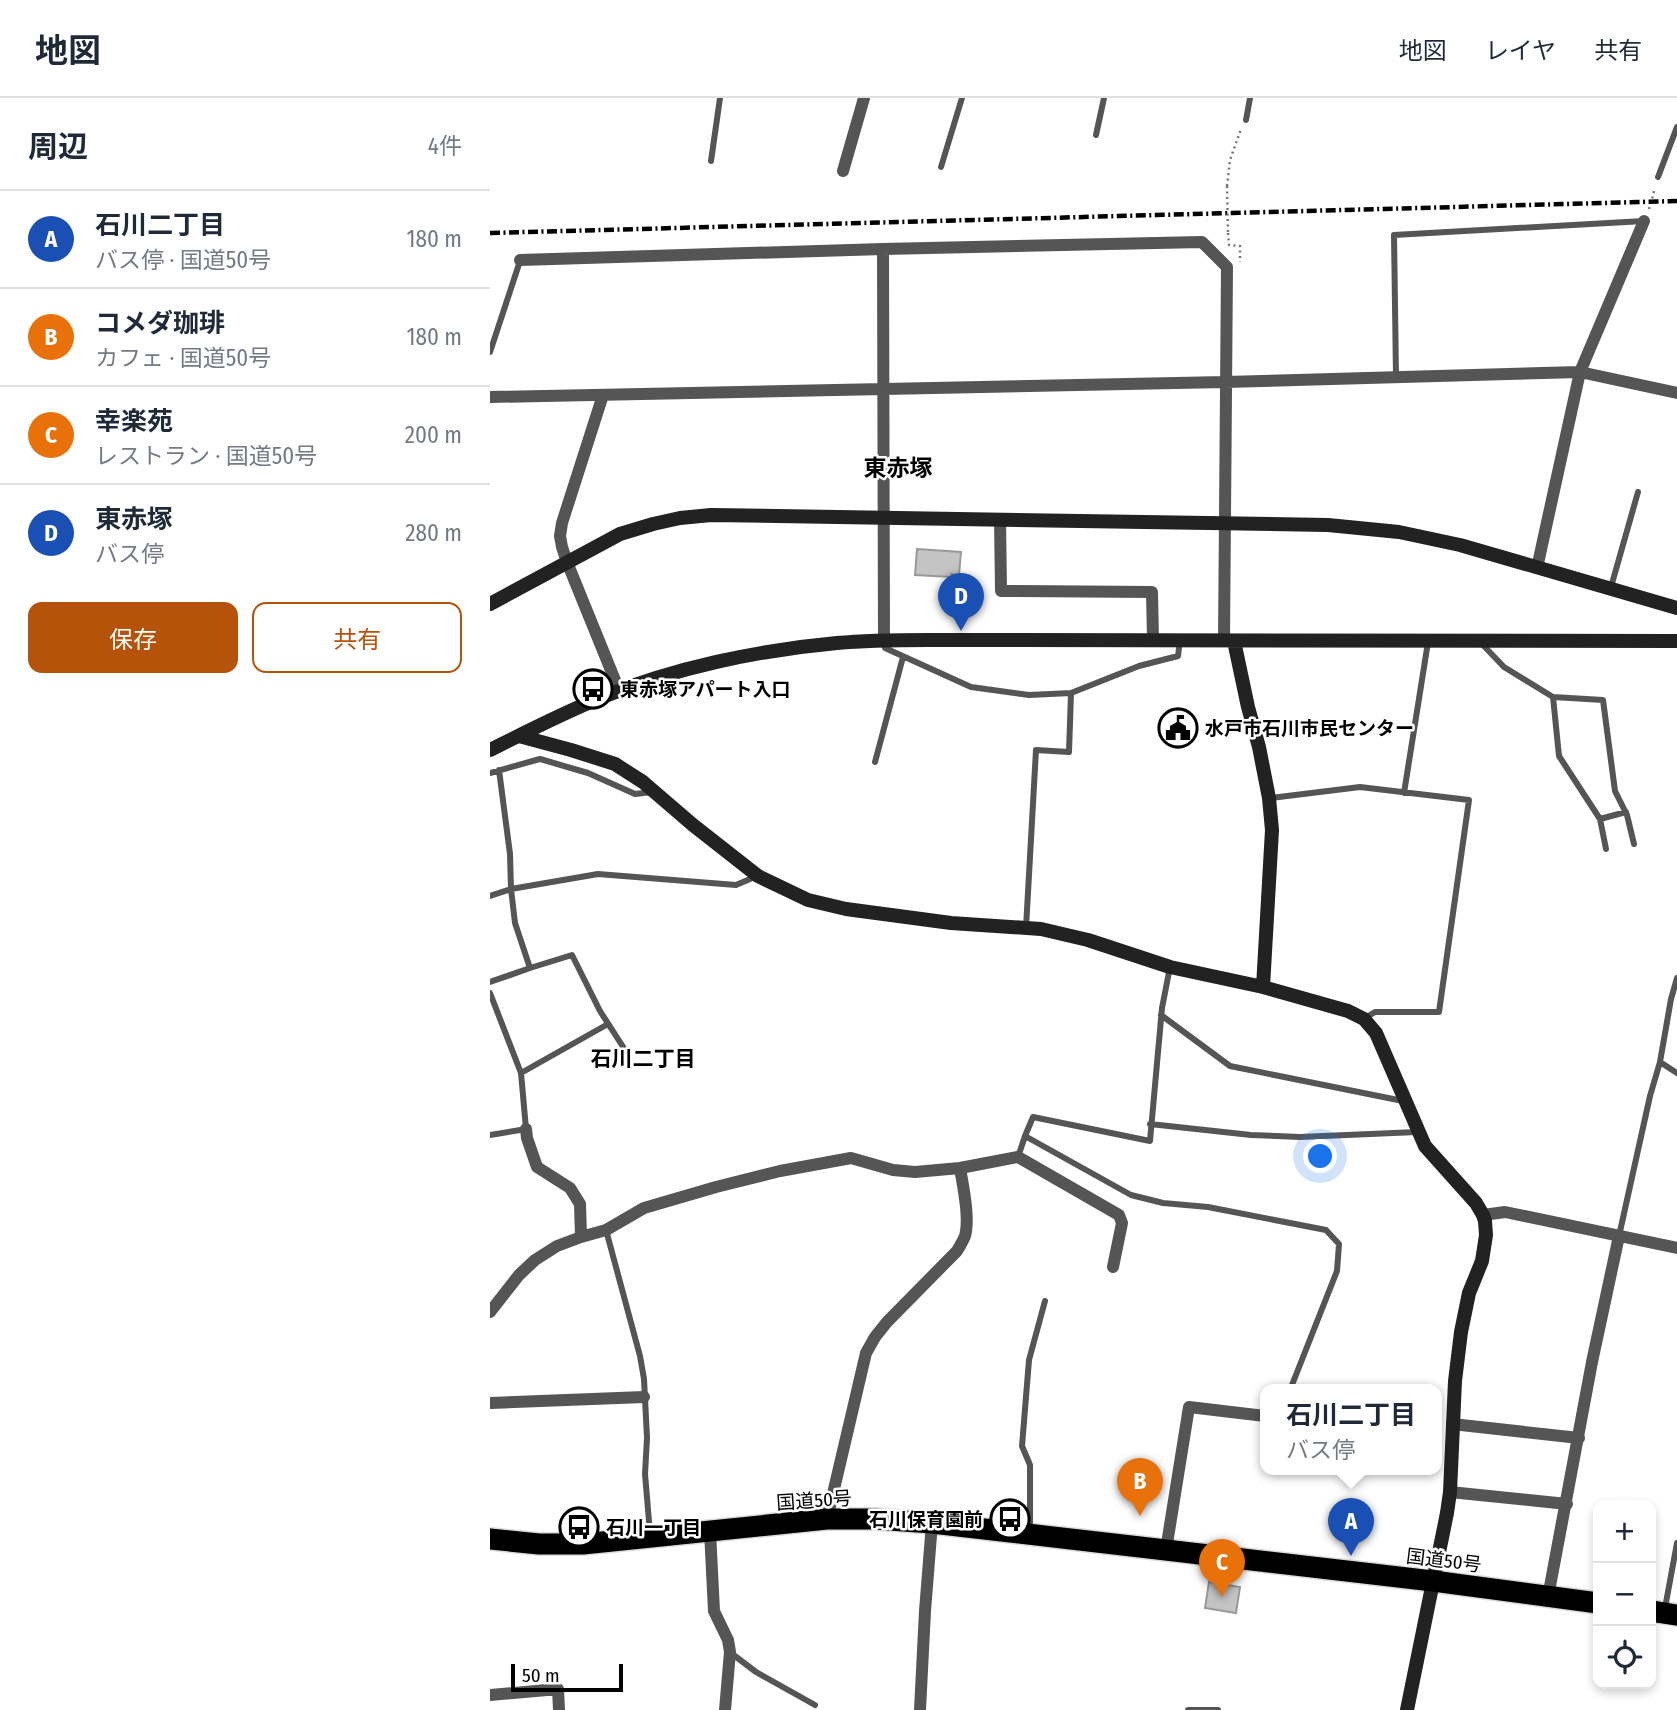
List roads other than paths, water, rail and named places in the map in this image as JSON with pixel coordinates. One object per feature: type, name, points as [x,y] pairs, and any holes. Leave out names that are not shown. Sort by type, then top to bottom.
[{"type":"highway","name":"国道50号","points":[[490,1539],[572,1544],[827,1519],[875,1519],[932,1523],[1433,1581],[1593,1603]]},
{"type":"street","points":[[843,171],[864,98]]},
{"type":"street","points":[[1537,568],[1580,372],[1644,221]]},
{"type":"street","points":[[520,260],[1202,242],[1227,267],[1224,523],[1229,641],[1259,747],[1272,830],[1263,987]]},
{"type":"street","points":[[883,249],[884,640]]},
{"type":"street","points":[[490,397],[1580,372],[1677,393]]},
{"type":"street","points":[[603,395],[560,536],[567,562],[619,691]]},
{"type":"street","points":[[490,604],[620,534],[680,518],[711,515],[1328,525],[1399,532],[1460,545],[1677,608]]},
{"type":"street","points":[[1000,519],[1001,591],[1152,592],[1153,640]]},
{"type":"street","points":[[490,750],[619,691],[709,664],[757,654],[839,643],[884,640],[1677,641]]},
{"type":"street","points":[[519,736],[615,764],[643,782],[692,825],[758,876],[808,900],[846,909],[951,923],[1041,929],[1087,940],[1170,967],[1263,987],[1348,1011],[1364,1019],[1376,1033],[1425,1146],[1466,1191],[1483,1215],[1486,1235],[1482,1261],[1469,1293],[1461,1332],[1452,1424],[1450,1492],[1407,1710]]},
{"type":"street","points":[[526,1129],[537,1167],[570,1188],[580,1204],[581,1237]]},
{"type":"street","points":[[490,1312],[519,1275],[536,1260],[557,1246],[606,1230],[644,1208],[780,1171],[851,1158],[893,1170],[915,1172],[960,1168],[1018,1157],[1119,1214],[1122,1223],[1113,1266]]},
{"type":"street","points":[[827,1519],[866,1353],[887,1322],[957,1251],[965,1238],[966,1215],[960,1168]]},
{"type":"street","points":[[1483,1215],[1505,1212],[1677,1248]]},
{"type":"street","points":[[1548,1597],[1592,1362],[1619,1236]]},
{"type":"street","points":[[490,1403],[645,1397]]},
{"type":"street","points":[[1166,1550],[1189,1407],[1260,1415]]},
{"type":"street","points":[[1452,1424],[1579,1438]]},
{"type":"street","points":[[1450,1492],[1567,1504]]},
{"type":"street","points":[[920,1710],[932,1523]]},
{"type":"street","points":[[710,1531],[714,1611],[728,1640],[730,1651],[725,1710]]},
{"type":"street","points":[[490,1695],[558,1689],[559,1710]]},
{"type":"lane","points":[[711,161],[720,98]]},
{"type":"lane","points":[[941,167],[962,98]]},
{"type":"lane","points":[[1096,135],[1104,98]]},
{"type":"lane","points":[[1246,120],[1250,98]]},
{"type":"lane","points":[[1658,177],[1677,127]]},
{"type":"lane","points":[[1396,376],[1394,235],[1644,221]]},
{"type":"lane","points":[[490,352],[520,260]]},
{"type":"lane","points":[[1610,589],[1638,492]]},
{"type":"lane","points":[[884,640],[885,648],[971,687],[1029,695],[1071,693],[1139,666],[1178,656],[1180,640]]},
{"type":"lane","points":[[1404,793],[1428,641]]},
{"type":"lane","points":[[1480,641],[1504,667],[1553,697],[1603,700],[1615,791],[1626,812],[1634,844]]},
{"type":"lane","points":[[875,762],[903,657]]},
{"type":"lane","points":[[1026,928],[1036,750],[1069,752],[1071,693]]},
{"type":"lane","points":[[1553,697],[1559,756],[1600,819],[1606,849]]},
{"type":"lane","points":[[490,773],[540,759],[588,772],[635,794],[654,791]]},
{"type":"lane","points":[[499,770],[510,854],[515,923],[530,968]]},
{"type":"lane","points":[[1269,798],[1360,788],[1469,800],[1439,1012],[1376,1012],[1364,1019]]},
{"type":"lane","points":[[1600,819],[1626,812]]},
{"type":"lane","points":[[490,896],[511,889],[598,874],[736,885],[758,876]]},
{"type":"lane","points":[[490,982],[572,955],[608,1024],[627,1053]]},
{"type":"lane","points":[[1018,1157],[1033,1116],[1150,1141],[1161,1015],[1170,967]]},
{"type":"lane","points":[[1619,1236],[1677,978]]},
{"type":"lane","points":[[490,993],[521,1073],[526,1129],[490,1135]]},
{"type":"lane","points":[[1161,1015],[1230,1066],[1405,1101]]},
{"type":"lane","points":[[521,1073],[608,1024]]},
{"type":"lane","points":[[1660,1062],[1677,1073]]},
{"type":"lane","points":[[1150,1124],[1251,1135],[1300,1137],[1418,1132]]},
{"type":"lane","points":[[1025,1136],[1130,1195],[1326,1230],[1339,1244],[1337,1271],[1292,1384]]},
{"type":"lane","points":[[606,1230],[644,1379],[650,1538]]},
{"type":"lane","points":[[1030,1534],[1030,1465],[1022,1446],[1030,1360],[1045,1301]]},
{"type":"lane","points":[[1664,1613],[1677,1544]]},
{"type":"lane","points":[[730,1651],[756,1672],[815,1705]]},
{"type":"lane","points":[[1188,1710],[1218,1710]]},
{"type":"railway","points":[[490,233],[1677,201]]},
{"type":"place","name":"東赤塚","points":[[961,631]]},
{"type":"place","name":"東赤塚アパート入口","points":[[593,689]]},
{"type":"place","name":"水戸市石川市民センター","points":[[1178,728]]},
{"type":"place","name":"コメダ珈琲","points":[[1140,1516]]},
{"type":"place","name":"石川保育園前","points":[[1010,1519]]},
{"type":"place","name":"石川一丁目","points":[[579,1527]]},
{"type":"place","name":"石川二丁目","points":[[1351,1556]]},
{"type":"place","name":"幸楽苑","points":[[1222,1597]]},
{"type":"district","name":"東赤塚","points":[[898,468]]},
{"type":"district","name":"石川二丁目","points":[[643,1059]]}]
